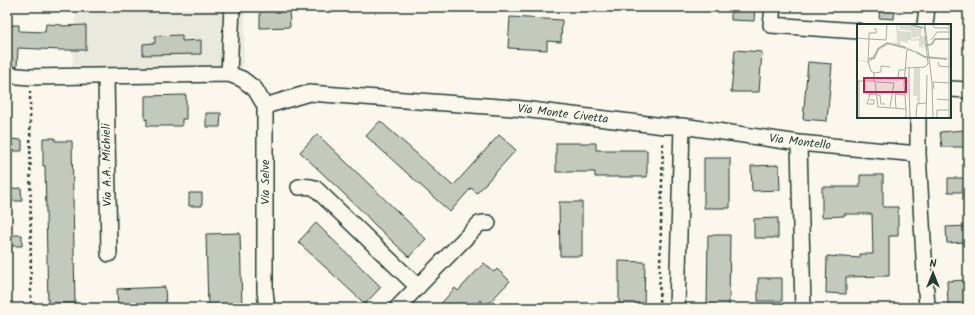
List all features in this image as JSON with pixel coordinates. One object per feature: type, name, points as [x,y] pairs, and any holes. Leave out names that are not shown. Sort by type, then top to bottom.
[{"type":"street","points":[[229,74],[232,7]]},
{"type":"street","points":[[773,7],[771,25],[857,31]]},
{"type":"street","points":[[925,24],[927,7]]},
{"type":"street","points":[[7,75],[30,77],[229,74],[242,79],[255,89],[265,106]]},
{"type":"street","name":"Via A.A. Michieli","points":[[106,76],[109,254]]},
{"type":"street","points":[[951,89],[968,90]]},
{"type":"street","name":"Via Monte Civetta","points":[[265,106],[309,93],[514,108],[664,126],[682,126]]},
{"type":"street","name":"Via Selve","points":[[265,106],[265,291],[267,308]]},
{"type":"street","points":[[918,118],[918,154],[927,308]]},
{"type":"street","points":[[678,308],[682,126]]},
{"type":"street","name":"Via Montello","points":[[682,126],[799,143],[918,154]]},
{"type":"street","points":[[799,143],[803,308]]},
{"type":"street","points":[[299,187],[310,186],[315,188],[418,287]]},
{"type":"street","points":[[398,308],[479,224],[488,223]]},
{"type":"path","points":[[30,77],[31,308]]},
{"type":"path","points":[[660,308],[664,126]]},
{"type":"shaded area","points":[[76,7],[246,7],[243,68],[72,70]]},
{"type":"building","points":[[260,7],[289,7],[290,27],[260,28]]},
{"type":"building","points":[[731,7],[755,7],[754,21],[731,20]]},
{"type":"building","points":[[880,7],[895,7],[894,19],[879,18]]},
{"type":"building","points":[[510,17],[562,20],[561,42],[547,41],[547,50],[508,48]]},
{"type":"building","points":[[46,24],[62,26],[86,25],[86,50],[18,48],[17,67],[7,66],[7,25],[19,25],[19,31],[45,32]]},
{"type":"building","points":[[182,35],[182,41],[201,40],[201,54],[143,55],[143,44],[155,43],[155,36]]},
{"type":"building","points":[[735,50],[762,52],[759,92],[731,92]]},
{"type":"building","points":[[808,62],[832,64],[827,121],[803,119]]},
{"type":"building","points":[[186,95],[186,119],[182,119],[182,126],[147,126],[147,119],[145,120],[145,96]]},
{"type":"building","points":[[206,113],[221,113],[220,127],[206,127]]},
{"type":"building","points":[[380,121],[453,186],[499,135],[516,150],[477,193],[471,188],[450,212],[366,136]]},
{"type":"building","points":[[965,130],[965,147],[942,147],[940,132]]},
{"type":"building","points":[[317,134],[426,239],[409,257],[300,152]]},
{"type":"building","points":[[43,138],[55,138],[55,141],[72,141],[75,303],[48,303]]},
{"type":"building","points":[[10,139],[22,140],[22,151],[10,151]]},
{"type":"building","points":[[556,143],[596,143],[596,150],[647,150],[647,177],[595,177],[595,172],[556,172]]},
{"type":"building","points":[[704,158],[730,158],[730,208],[704,208]]},
{"type":"building","points":[[779,165],[780,190],[752,191],[751,166]]},
{"type":"building","points":[[860,175],[883,175],[883,207],[898,207],[898,236],[889,236],[889,276],[846,277],[846,294],[826,293],[827,256],[860,258],[860,254],[873,254],[872,214],[844,214],[844,216],[822,217],[822,187],[860,187]]},
{"type":"building","points":[[948,178],[968,178],[968,192],[948,192]]},
{"type":"building","points":[[21,188],[22,201],[7,201],[7,189]]},
{"type":"building","points":[[189,193],[202,193],[202,206],[189,206]]},
{"type":"building","points":[[559,202],[582,202],[582,256],[560,256]]},
{"type":"building","points":[[778,218],[778,238],[754,238],[754,219]]},
{"type":"building","points":[[316,223],[381,287],[365,304],[298,242]]},
{"type":"building","points":[[968,226],[968,242],[947,243],[946,227]]},
{"type":"building","points":[[240,233],[242,308],[208,308],[206,234]]},
{"type":"building","points":[[7,235],[22,235],[22,246],[7,246]]},
{"type":"building","points":[[708,235],[730,235],[729,308],[707,308]]},
{"type":"building","points":[[619,261],[645,262],[644,308],[619,308]]},
{"type":"building","points":[[484,263],[494,272],[497,269],[510,281],[486,306],[480,300],[472,308],[437,308],[455,288],[458,291]]},
{"type":"building","points":[[758,278],[782,278],[782,301],[758,301]]},
{"type":"building","points":[[968,280],[968,305],[948,305],[947,281]]},
{"type":"building","points":[[165,287],[166,308],[118,308],[117,289]]}]
